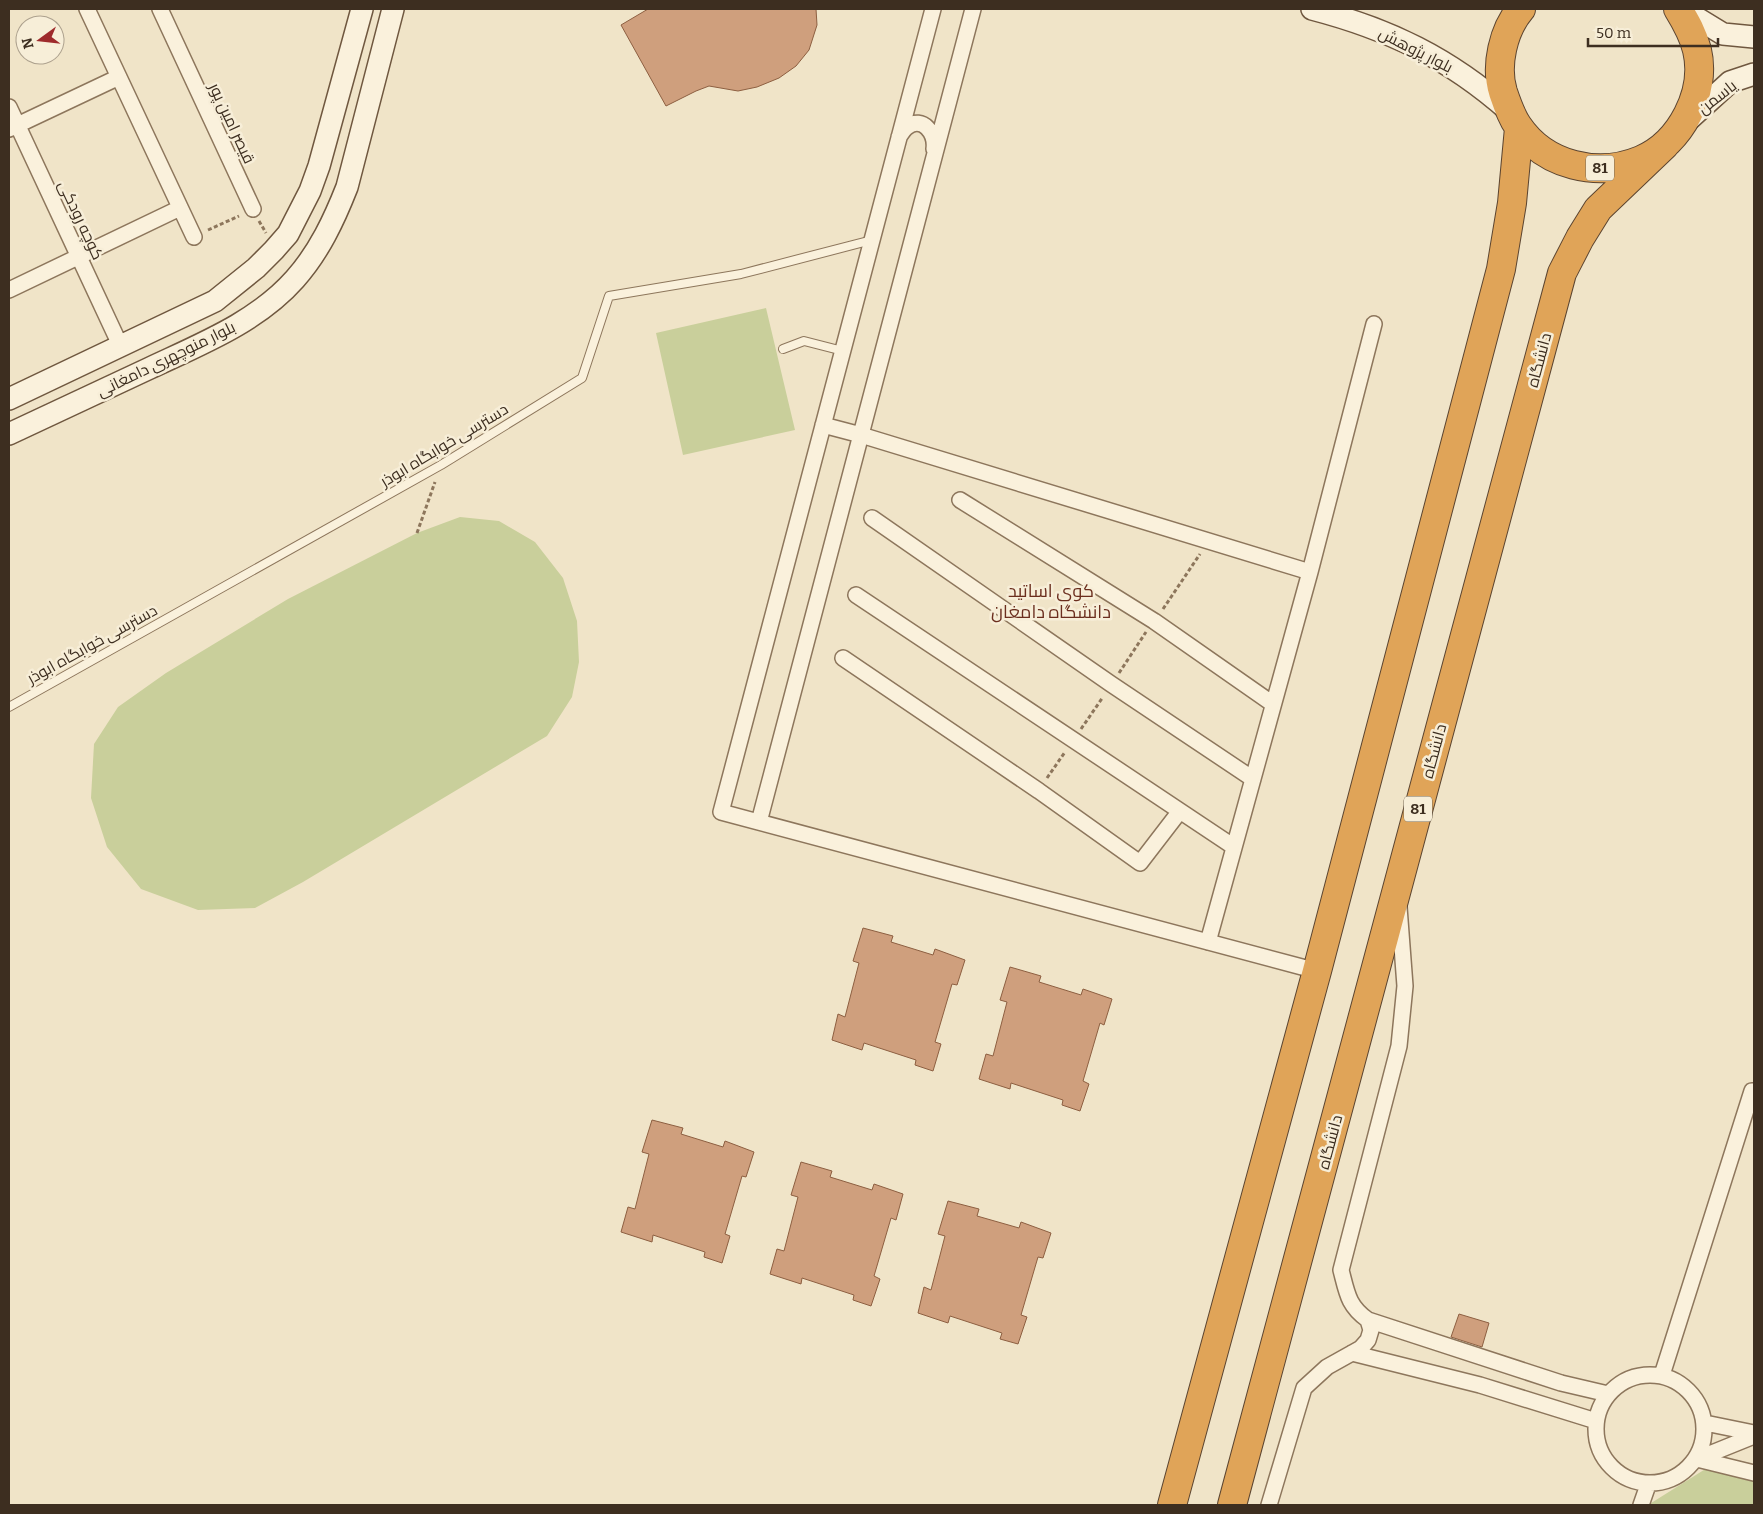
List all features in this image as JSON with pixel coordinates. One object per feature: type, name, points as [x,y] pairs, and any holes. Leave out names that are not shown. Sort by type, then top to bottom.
[{"type":"highway","name":"81","points":[[1521,9],[1506,34],[1500,60],[1502,86],[1514,119],[1538,148],[1562,161],[1588,168],[1616,168],[1642,160],[1673,135],[1694,102],[1699,77],[1697,51],[1689,26],[1678,9]]},
{"type":"highway","name":"81","points":[[1172,1505],[1318,971],[1501,269],[1512,203],[1514,119]]},
{"type":"highway","name":"دانشگاه","points":[[1232,1505],[1562,273],[1598,209],[1673,135]]},
{"type":"street","points":[[87,9],[194,237]]},
{"type":"street","name":"قیصر امین پور","points":[[160,9],[253,210]]},
{"type":"street","name":"بلوار منوچهری دامغانی","points":[[9,398],[215,301],[256,268],[274,250],[291,228],[310,191],[319,166],[362,9]]},
{"type":"street","name":"بلوار منوچهری دامغانی","points":[[9,434],[215,337],[261,309],[295,279],[325,237],[337,214],[347,187],[393,9]]},
{"type":"street","points":[[933,9],[722,812],[1318,971]]},
{"type":"street","points":[[758,822],[972,9]]},
{"type":"street","name":"بلوار پژوهش","points":[[1312,9],[1348,18],[1414,45],[1482,87],[1514,119]]},
{"type":"street","points":[[1682,9],[1723,34],[1754,37]]},
{"type":"street","name":"یاسمن","points":[[1673,135],[1730,82],[1754,74]]},
{"type":"street","points":[[13,127],[119,77]]},
{"type":"street","name":"کوچه رودکی","points":[[9,107],[13,127],[78,256],[120,347]]},
{"type":"street","points":[[899,137],[906,127],[915,123],[923,125],[932,132],[935,142],[933,158]]},
{"type":"street","points":[[9,290],[180,208]]},
{"type":"street","points":[[1208,942],[1310,572],[1374,324]]},
{"type":"street","points":[[823,425],[860,434],[1310,572]]},
{"type":"street","points":[[960,500],[1154,621],[1273,704]]},
{"type":"street","points":[[872,518],[1253,779]]},
{"type":"street","points":[[856,595],[1234,847]]},
{"type":"street","points":[[843,658],[1140,862],[1180,811]]},
{"type":"street","points":[[1398,888],[1405,986],[1399,1046],[1341,1270],[1346,1292],[1356,1311],[1368,1320],[1561,1383],[1608,1394]]},
{"type":"street","points":[[1662,1376],[1752,1091],[1754,1091]]},
{"type":"street","points":[[1269,1505],[1304,1388],[1327,1368],[1361,1348],[1368,1340],[1371,1330],[1368,1320]]},
{"type":"street","points":[[1352,1354],[1480,1385],[1596,1421]]},
{"type":"street","points":[[1697,1459],[1705,1423],[1692,1393],[1662,1376],[1633,1377],[1608,1394],[1596,1421],[1600,1451],[1619,1475],[1648,1485],[1676,1478],[1697,1459],[1754,1435]]},
{"type":"street","points":[[1705,1423],[1754,1435]]},
{"type":"street","points":[[1697,1459],[1754,1473]]},
{"type":"street","points":[[1641,1505],[1648,1485]]},
{"type":"lane","name":"دسترسی خوابگاه ابوذر","points":[[9,707],[441,465],[582,378],[609,296],[741,274],[872,240]]},
{"type":"lane","points":[[783,349],[804,341],[843,351]]},
{"type":"path","points":[[194,237],[253,210],[274,250]]},
{"type":"path","points":[[417,533],[441,465]]},
{"type":"path","points":[[1039,791],[1209,541]]},
{"type":"green space","points":[[766,308],[795,430],[683,455],[656,333]]},
{"type":"green space","points":[[460,517],[499,521],[535,542],[563,578],[577,621],[579,662],[572,697],[547,736],[303,882],[255,908],[198,910],[141,889],[107,847],[91,798],[94,744],[118,707],[166,673],[288,599],[417,533]]},
{"type":"green space","points":[[1715,1463],[1754,1473],[1754,1505],[1648,1505]]},
{"type":"building","points":[[648,9],[816,9],[817,25],[809,50],[796,66],[779,78],[757,87],[738,91],[709,86],[666,106],[621,25]]},
{"type":"building","points":[[863,928],[893,936],[891,942],[933,955],[935,949],[965,960],[957,985],[952,984],[935,1042],[941,1044],[933,1071],[915,1065],[916,1060],[864,1043],[862,1050],[832,1040],[838,1014],[845,1017],[859,963],[853,961]]},
{"type":"building","points":[[1010,967],[1041,976],[1039,982],[1081,995],[1083,989],[1112,999],[1104,1025],[1100,1023],[1083,1081],[1089,1084],[1080,1111],[1062,1105],[1063,1100],[1011,1083],[1010,1089],[979,1079],[986,1054],[993,1056],[1007,1002],[1000,1000]]},
{"type":"building","points":[[652,1120],[683,1128],[681,1134],[723,1147],[725,1141],[754,1152],[746,1177],[742,1176],[725,1234],[730,1236],[722,1263],[704,1257],[705,1252],[653,1235],[652,1242],[621,1232],[628,1207],[635,1209],[649,1154],[642,1152]]},
{"type":"building","points":[[801,1162],[832,1171],[830,1177],[872,1190],[874,1184],[903,1194],[896,1220],[891,1218],[874,1276],[880,1279],[871,1306],[853,1300],[854,1295],[802,1278],[801,1284],[770,1274],[777,1249],[784,1251],[798,1197],[791,1195]]},
{"type":"building","points":[[948,1201],[979,1209],[977,1216],[1019,1228],[1021,1222],[1051,1233],[1043,1258],[1038,1257],[1021,1315],[1027,1317],[1018,1344],[1000,1339],[1002,1333],[950,1316],[948,1323],[918,1313],[924,1287],[931,1290],[945,1236],[938,1234]]},
{"type":"building","points":[[1459,1314],[1489,1323],[1482,1347],[1451,1337]]},
{"type":"district","name":"کوی اساتید دانشگاه دامغان","points":[[1051,601]]}]
